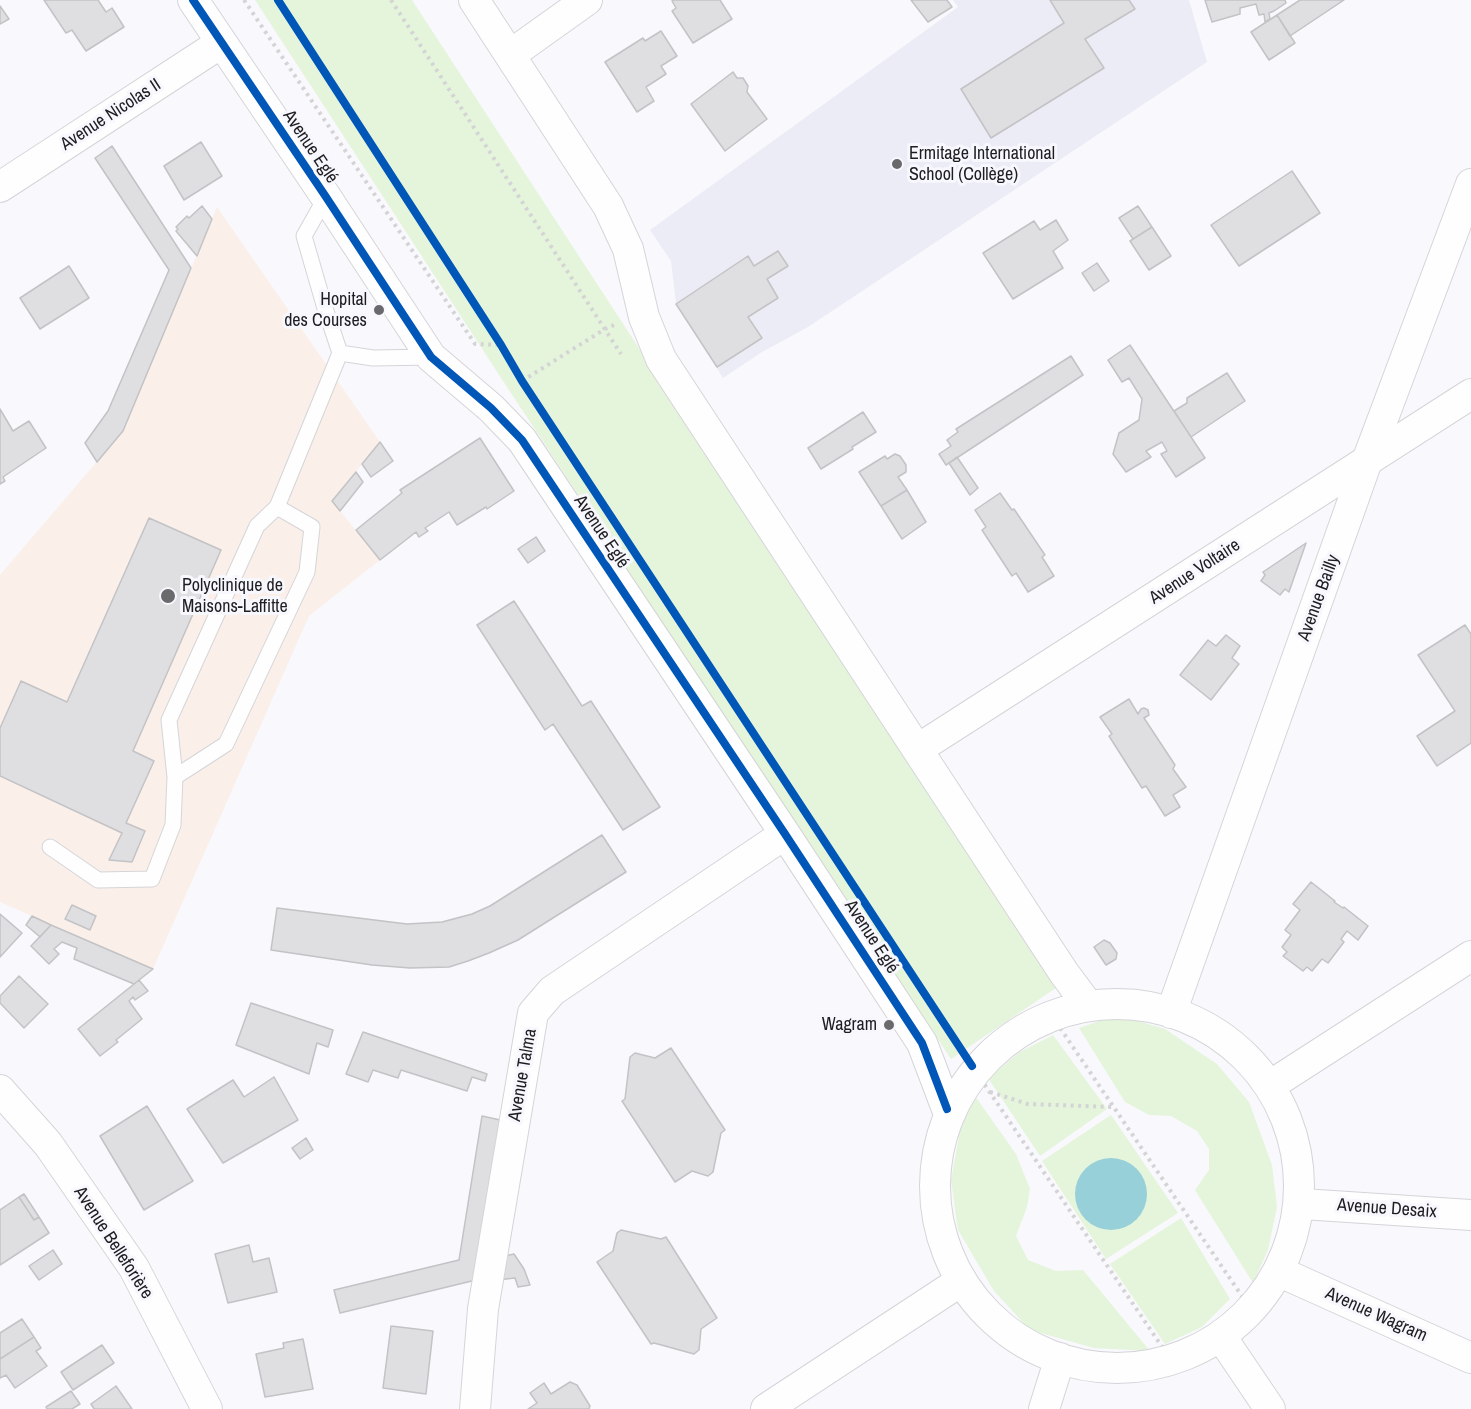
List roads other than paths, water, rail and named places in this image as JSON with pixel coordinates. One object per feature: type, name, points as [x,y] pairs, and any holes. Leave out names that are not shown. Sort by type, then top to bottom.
[{"type":"street","name":"Avenue Eglé","points":[[193,0],[431,357],[491,408],[522,440],[922,1043],[946,1109]]},
{"type":"street","points":[[474,0],[608,206],[628,249],[644,317],[661,359],[1087,1005]]},
{"type":"street","points":[[510,55],[587,0]]},
{"type":"street","name":"Avenue Nicolas II","points":[[0,187],[221,43]]},
{"type":"street","name":"Avenue Bailly","points":[[1171,1013],[1367,462],[1471,184]]},
{"type":"street","name":"Avenue Voltaire","points":[[918,749],[1471,394]]},
{"type":"street","name":"Avenue Talma","points":[[475,1409],[483,1309],[533,1013],[552,991],[785,834]]},
{"type":"street","points":[[1271,1085],[1471,956]]},
{"type":"street","points":[[1087,1005],[1130,1006],[1171,1013],[1224,1039],[1271,1085],[1299,1141],[1302,1204],[1295,1239],[1280,1272],[1252,1311],[1222,1338],[1171,1360],[1115,1367],[1060,1358],[1004,1329],[961,1281],[938,1227],[932,1167],[946,1109],[970,1062],[1053,1017],[1087,1005]]},
{"type":"street","name":"Avenue Belleforière","points":[[0,1089],[48,1144],[134,1268],[207,1409]]},
{"type":"street","name":"Avenue Desaix","points":[[1302,1204],[1471,1215]]},
{"type":"street","name":"Avenue Wagram","points":[[1280,1272],[1471,1358]]},
{"type":"street","points":[[766,1409],[961,1281]]},
{"type":"street","points":[[1222,1338],[1270,1409]]},
{"type":"street","points":[[1044,1409],[1060,1358]]},
{"type":"lane","points":[[50,847],[98,880],[152,879],[172,825],[176,777],[170,720],[257,526],[277,507],[340,353],[304,236],[326,197]]},
{"type":"lane","points":[[340,353],[373,358],[431,357]]},
{"type":"lane","points":[[176,777],[226,744],[307,572],[312,527],[277,507]]},
{"type":"water","points":[[1118,1158],[1137,1168],[1145,1180],[1147,1194],[1145,1208],[1137,1220],[1125,1228],[1104,1230],[1085,1220],[1077,1208],[1075,1187],[1085,1168],[1097,1160]]},
{"type":"place","name":"Ermitage International School (Collège)","points":[[897,164]]},
{"type":"place","name":"Hopital des Courses","points":[[379,310]]},
{"type":"place","name":"Polyclinique de Maisons-Laffitte","points":[[168,596]]},
{"type":"place","name":"Wagram","points":[[889,1025]]}]
